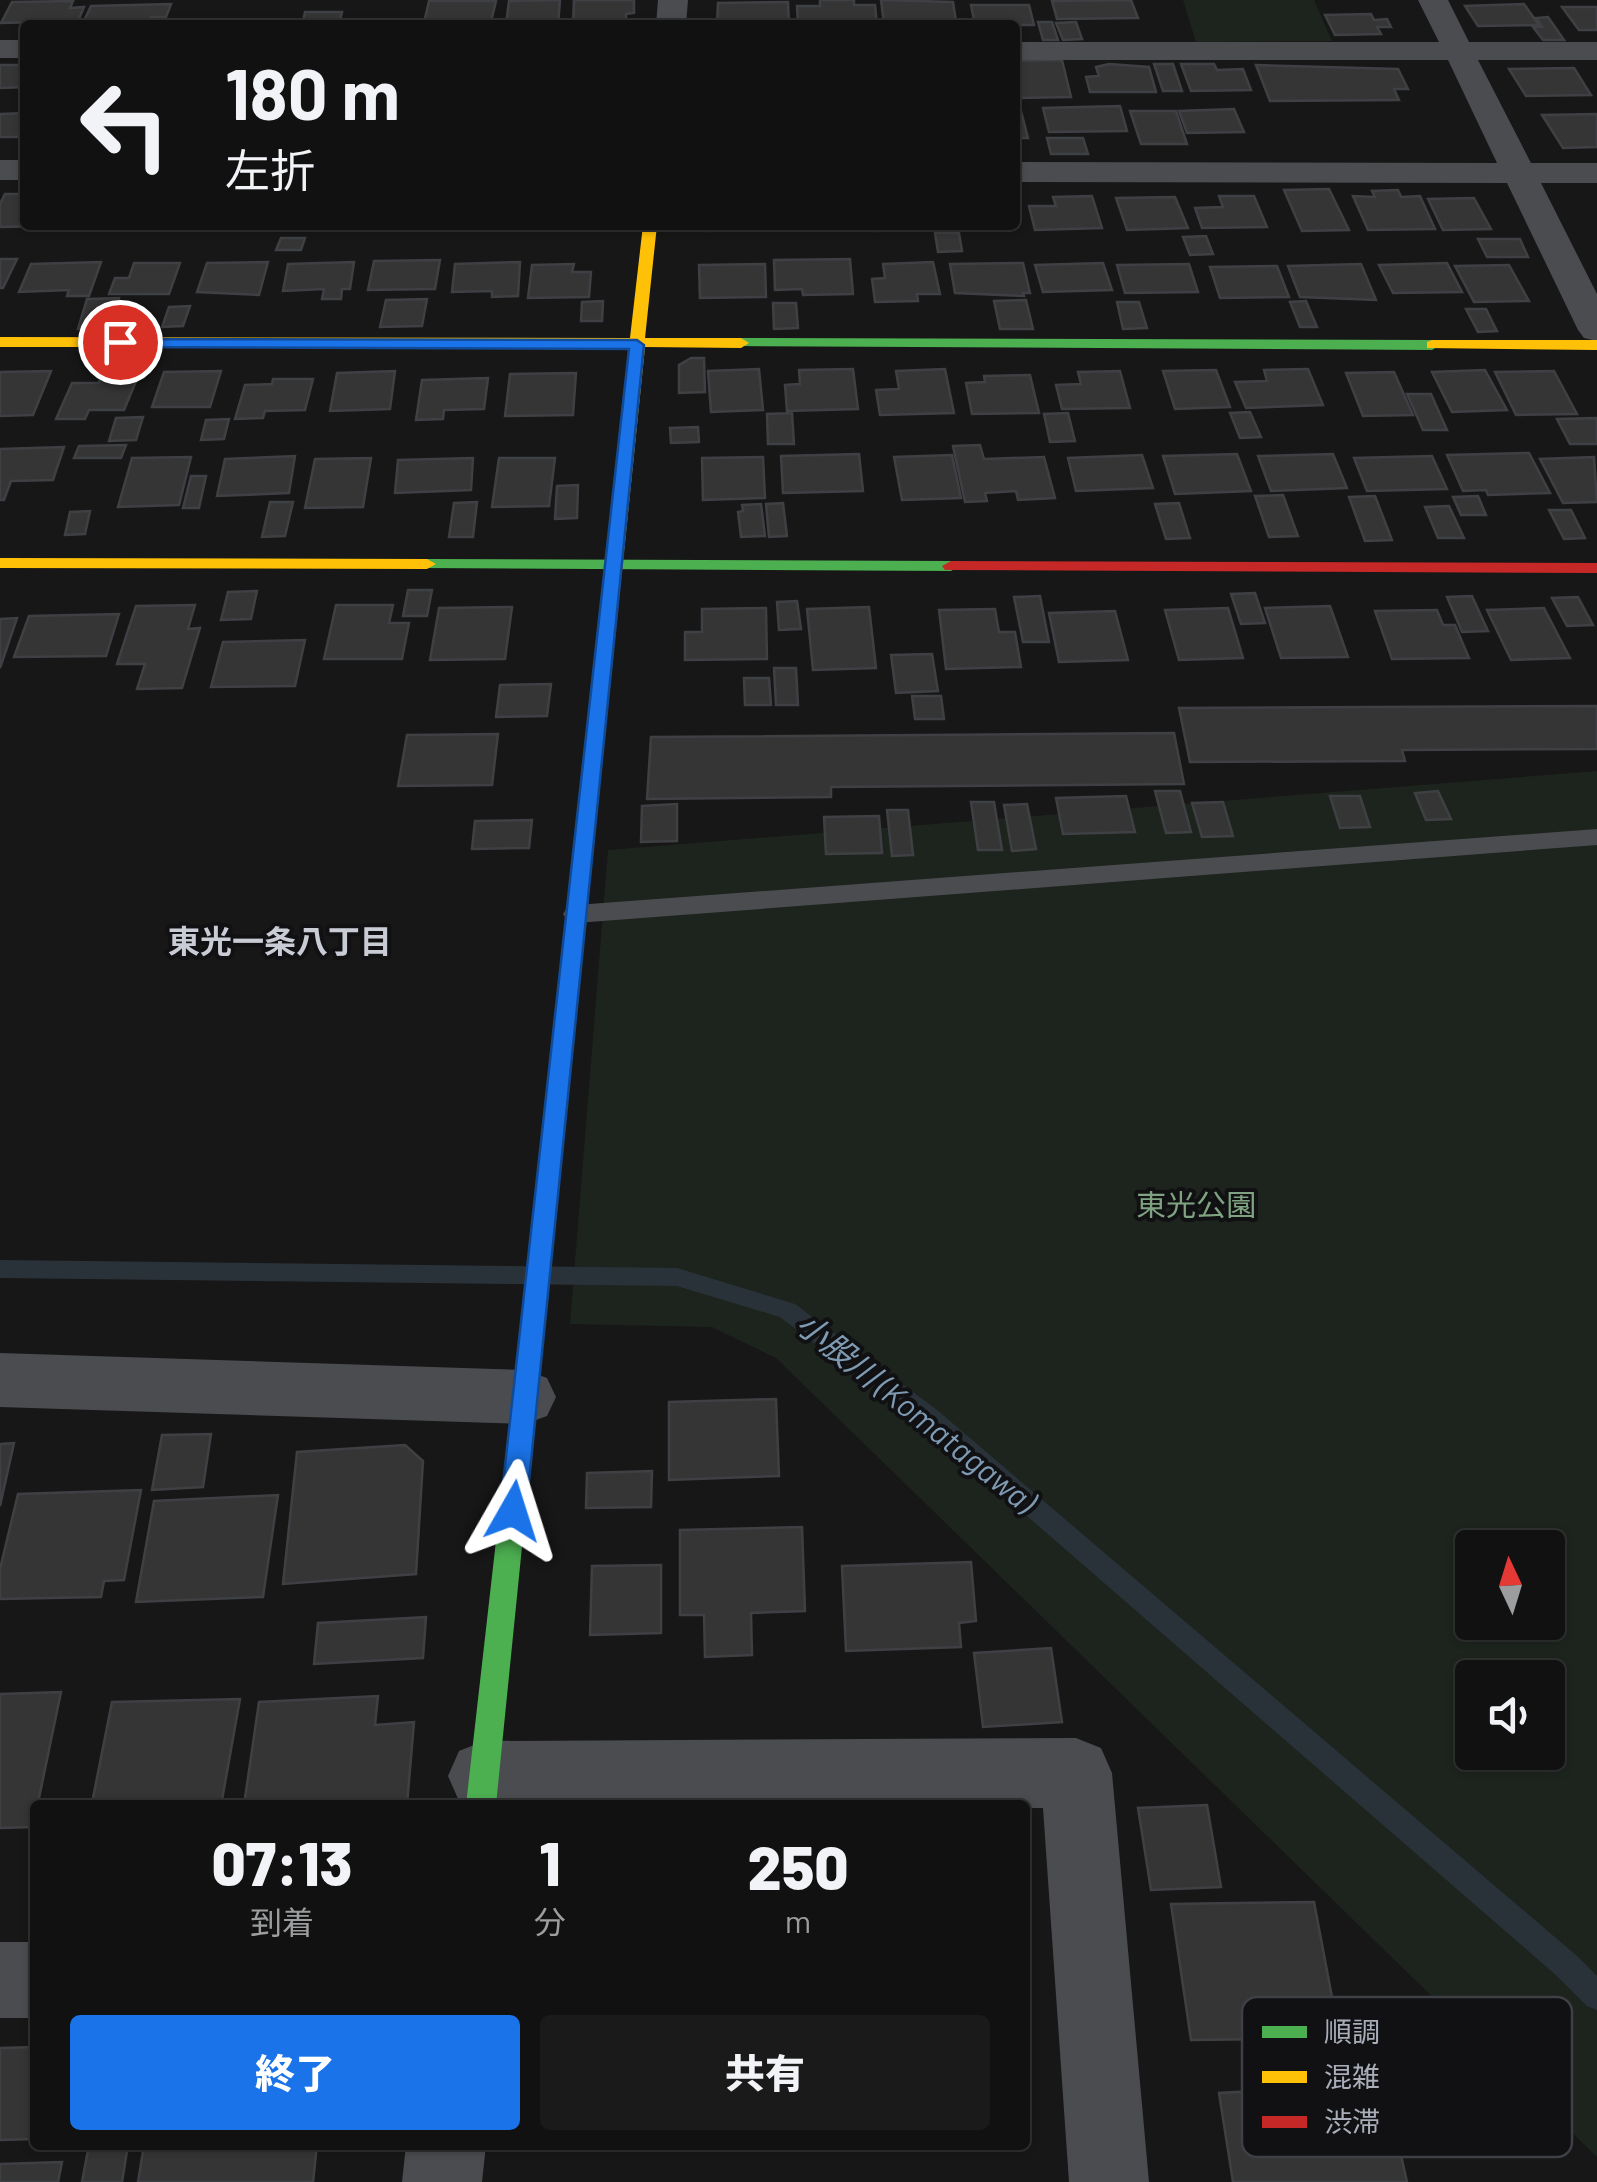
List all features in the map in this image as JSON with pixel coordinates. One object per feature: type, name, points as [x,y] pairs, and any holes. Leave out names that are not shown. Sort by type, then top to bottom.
[{"type":"street","points":[[1434,0],[1597,330]]},
{"type":"street","points":[[1020,51],[1597,52]]},
{"type":"street","points":[[1020,172],[1597,174]]},
{"type":"street","points":[[649,230],[483,1790],[1076,1773],[1109,2182]]},
{"type":"street","points":[[0,342],[1597,345]]},
{"type":"street","points":[[0,564],[1597,568]]},
{"type":"street","points":[[0,1380],[525,1397]]},
{"type":"street","points":[[0,1980],[30,1980]]},
{"type":"street","points":[[442,2182],[445,2150]]},
{"type":"lane","points":[[576,914],[1597,837]]},
{"type":"green space","points":[[1183,0],[1314,0],[1332,41],[1196,42]]},
{"type":"green space","name":"東光公園","points":[[1597,771],[1597,2157],[1572,2133],[1572,1997],[1433,1997],[776,1358],[712,1327],[570,1324],[608,850]]},
{"type":"building","points":[[560,0],[558,20],[507,20],[509,1]]},
{"type":"building","points":[[574,0],[634,0],[634,13],[626,14],[626,20],[573,20]]},
{"type":"building","points":[[820,0],[854,0],[854,5],[875,5],[876,20],[798,20],[797,6],[820,6]]},
{"type":"building","points":[[881,0],[953,2],[956,20],[884,20]]},
{"type":"building","points":[[1131,0],[1138,18],[1057,19],[1052,1]]},
{"type":"building","points":[[73,1],[70,8],[84,7],[78,20],[1,23],[12,2]]},
{"type":"building","points":[[429,1],[496,1],[491,20],[425,20]]},
{"type":"building","points":[[788,2],[789,20],[717,20],[718,3]]},
{"type":"building","points":[[171,4],[166,17],[150,20],[84,20],[91,6]]},
{"type":"building","points":[[1524,4],[1539,25],[1478,26],[1465,6]]},
{"type":"building","points":[[971,5],[1029,5],[1034,25],[1020,25],[1020,20],[974,20]]},
{"type":"building","points":[[1562,7],[1597,7],[1597,30],[1579,30]]},
{"type":"building","points":[[305,12],[342,12],[340,20],[303,20]]},
{"type":"building","points":[[1371,14],[1374,20],[1387,19],[1391,27],[1377,27],[1381,34],[1335,35],[1325,15]]},
{"type":"building","points":[[1548,17],[1564,40],[1543,40],[1533,27],[1542,27],[1536,18]]},
{"type":"building","points":[[1038,22],[1052,22],[1058,40],[1043,40]]},
{"type":"building","points":[[1076,22],[1082,39],[1063,40],[1056,23]]},
{"type":"building","points":[[1062,60],[1071,97],[1020,98],[1020,61]]},
{"type":"building","points":[[1154,64],[1173,64],[1182,91],[1163,91]]},
{"type":"building","points":[[1181,64],[1214,64],[1217,70],[1243,69],[1251,90],[1191,91]]},
{"type":"building","points":[[0,65],[20,65],[20,87],[0,88]]},
{"type":"building","points":[[1256,65],[1398,69],[1408,89],[1394,89],[1399,100],[1270,101]]},
{"type":"building","points":[[1096,67],[1149,67],[1156,92],[1090,92],[1086,77],[1099,76]]},
{"type":"building","points":[[1574,68],[1591,95],[1526,96],[1509,69]]},
{"type":"building","points":[[1120,106],[1127,131],[1049,132],[1043,108]]},
{"type":"building","points":[[1234,109],[1244,132],[1187,133],[1179,111]]},
{"type":"building","points":[[1020,111],[1021,111],[1028,138],[1020,138]]},
{"type":"building","points":[[1130,111],[1176,111],[1187,144],[1141,144]]},
{"type":"building","points":[[20,113],[18,137],[0,137],[0,114]]},
{"type":"building","points":[[1597,114],[1597,147],[1563,148],[1542,115]]},
{"type":"building","points":[[1047,138],[1083,138],[1088,154],[1051,154]]},
{"type":"building","points":[[1329,189],[1349,230],[1302,231],[1284,190]]},
{"type":"building","points":[[1398,190],[1401,197],[1420,196],[1435,229],[1368,230],[1353,196],[1375,197],[1372,191]]},
{"type":"building","points":[[5,194],[20,194],[20,227],[0,227],[0,204]]},
{"type":"building","points":[[1092,196],[1102,228],[1035,230],[1029,206],[1056,206],[1053,197]]},
{"type":"building","points":[[1219,196],[1254,196],[1267,227],[1202,228],[1195,208],[1223,207]]},
{"type":"building","points":[[1175,197],[1188,228],[1127,230],[1116,198]]},
{"type":"building","points":[[1474,198],[1491,229],[1443,230],[1428,199]]},
{"type":"building","points":[[935,233],[959,233],[962,251],[938,252]]},
{"type":"building","points":[[1206,236],[1213,254],[1190,255],[1183,237]]},
{"type":"building","points":[[281,238],[305,238],[301,250],[276,250]]},
{"type":"building","points":[[1478,239],[1520,239],[1528,257],[1487,257]]},
{"type":"building","points":[[0,259],[17,259],[3,288],[0,288]]},
{"type":"building","points":[[850,259],[853,294],[803,295],[802,289],[775,290],[774,260]]},
{"type":"building","points":[[440,260],[435,289],[368,290],[374,261]]},
{"type":"building","points":[[101,262],[89,296],[67,296],[69,290],[19,292],[31,264]]},
{"type":"building","points":[[268,262],[259,295],[197,292],[207,263]]},
{"type":"building","points":[[354,262],[350,289],[342,289],[341,299],[322,299],[324,289],[283,291],[288,264]]},
{"type":"building","points":[[520,262],[518,296],[492,297],[492,291],[452,292],[455,264]]},
{"type":"building","points":[[933,262],[940,294],[917,294],[918,301],[875,302],[872,279],[885,278],[883,264]]},
{"type":"building","points":[[134,263],[180,263],[169,294],[109,294],[115,278],[129,278]]},
{"type":"building","points":[[1023,263],[1030,293],[1023,293],[1024,296],[955,293],[950,264]]},
{"type":"building","points":[[1103,263],[1112,290],[1043,292],[1035,265]]},
{"type":"building","points":[[1447,263],[1462,292],[1393,293],[1379,265]]},
{"type":"building","points":[[574,264],[572,272],[591,272],[589,297],[528,298],[532,265]]},
{"type":"building","points":[[765,264],[766,297],[700,298],[699,265]]},
{"type":"building","points":[[1189,264],[1198,292],[1125,293],[1117,265]]},
{"type":"building","points":[[1361,264],[1376,300],[1300,297],[1288,266]]},
{"type":"building","points":[[1509,265],[1529,301],[1474,302],[1455,266]]},
{"type":"building","points":[[1277,266],[1289,297],[1220,298],[1210,267]]},
{"type":"building","points":[[119,298],[111,327],[78,329],[87,299]]},
{"type":"building","points":[[427,299],[422,326],[380,327],[386,300]]},
{"type":"building","points":[[1026,300],[1033,329],[1000,329],[994,301]]},
{"type":"building","points":[[603,301],[602,321],[581,321],[582,302]]},
{"type":"building","points":[[1306,301],[1317,327],[1300,327],[1290,302]]},
{"type":"building","points":[[1117,302],[1139,302],[1147,328],[1123,329]]},
{"type":"building","points":[[773,303],[796,303],[798,328],[774,329]]},
{"type":"building","points":[[190,306],[183,326],[162,327],[169,307]]},
{"type":"building","points":[[1466,309],[1486,309],[1497,331],[1478,332]]},
{"type":"building","points":[[691,358],[704,358],[705,392],[679,393],[679,365]]},
{"type":"building","points":[[759,369],[763,410],[711,412],[708,371]]},
{"type":"building","points":[[853,369],[858,409],[787,411],[785,385],[800,384],[799,370]]},
{"type":"building","points":[[945,369],[954,413],[880,415],[876,390],[899,389],[896,371]]},
{"type":"building","points":[[1308,369],[1323,405],[1246,408],[1235,382],[1267,381],[1264,370]]},
{"type":"building","points":[[1216,370],[1230,407],[1175,409],[1163,371]]},
{"type":"building","points":[[1485,370],[1507,410],[1452,412],[1432,372]]},
{"type":"building","points":[[51,371],[33,415],[0,416],[0,372]]},
{"type":"building","points":[[221,371],[210,407],[152,407],[164,372]]},
{"type":"building","points":[[395,371],[390,409],[330,411],[337,373]]},
{"type":"building","points":[[1120,371],[1130,408],[1062,409],[1056,385],[1081,384],[1078,372]]},
{"type":"building","points":[[1554,371],[1577,414],[1516,415],[1495,372]]},
{"type":"building","points":[[1394,372],[1413,415],[1363,416],[1346,373]]},
{"type":"building","points":[[576,373],[573,415],[505,416],[510,374]]},
{"type":"building","points":[[1030,375],[1039,413],[972,414],[966,383],[985,382],[984,376]]},
{"type":"building","points":[[488,378],[484,409],[444,410],[443,419],[416,420],[422,380]]},
{"type":"building","points":[[100,379],[137,379],[124,410],[89,410],[85,419],[56,419],[72,383],[99,383]]},
{"type":"building","points":[[273,379],[313,379],[305,410],[265,411],[263,418],[235,419],[245,385],[272,384]]},
{"type":"building","points":[[1407,394],[1431,394],[1447,430],[1423,430]]},
{"type":"building","points":[[1250,412],[1261,437],[1240,438],[1230,413]]},
{"type":"building","points":[[792,413],[794,444],[768,444],[767,414]]},
{"type":"building","points":[[1068,413],[1075,441],[1050,442],[1044,414]]},
{"type":"building","points":[[143,417],[136,440],[109,441],[116,418]]},
{"type":"building","points":[[1597,418],[1597,444],[1570,444],[1557,419]]},
{"type":"building","points":[[229,419],[224,439],[201,440],[206,420]]},
{"type":"building","points":[[698,427],[699,442],[671,443],[670,428]]},
{"type":"building","points":[[126,445],[121,458],[74,458],[79,446]]},
{"type":"building","points":[[980,445],[984,459],[1044,457],[1055,498],[1018,500],[1016,491],[985,493],[987,501],[965,502],[953,446]]},
{"type":"building","points":[[64,447],[53,480],[11,481],[4,500],[0,500],[0,449]]},
{"type":"building","points":[[1529,453],[1550,493],[1488,495],[1486,490],[1463,491],[1447,455]]},
{"type":"building","points":[[859,454],[863,491],[783,493],[781,456]]},
{"type":"building","points":[[1237,454],[1251,491],[1175,494],[1163,456]]},
{"type":"building","points":[[1333,454],[1347,488],[1271,491],[1258,456]]},
{"type":"building","points":[[952,455],[961,498],[902,500],[894,457]]},
{"type":"building","points":[[1142,455],[1153,488],[1076,491],[1068,458]]},
{"type":"building","points":[[295,456],[289,493],[217,496],[225,459]]},
{"type":"building","points":[[1432,456],[1447,489],[1367,491],[1354,458]]},
{"type":"building","points":[[191,457],[179,505],[118,507],[132,458]]},
{"type":"building","points":[[763,457],[765,498],[703,500],[702,458]]},
{"type":"building","points":[[1594,457],[1597,502],[1563,503],[1540,459]]},
{"type":"building","points":[[371,458],[363,507],[305,508],[315,459]]},
{"type":"building","points":[[473,458],[471,490],[395,493],[398,460]]},
{"type":"building","points":[[499,458],[555,458],[549,506],[492,507]]},
{"type":"building","points":[[191,476],[206,476],[199,508],[183,508]]},
{"type":"building","points":[[578,485],[577,518],[555,519],[557,486]]},
{"type":"building","points":[[1283,495],[1298,536],[1269,537],[1255,496]]},
{"type":"building","points":[[1375,496],[1392,540],[1365,541],[1349,497]]},
{"type":"building","points":[[1478,496],[1486,515],[1461,515],[1453,497]]},
{"type":"building","points":[[270,502],[293,502],[285,536],[262,537]]},
{"type":"building","points":[[477,502],[473,537],[449,537],[454,503]]},
{"type":"building","points":[[783,503],[787,536],[769,537],[766,504]]},
{"type":"building","points":[[1179,503],[1190,538],[1166,539],[1155,504]]},
{"type":"building","points":[[761,504],[765,536],[741,537],[738,512],[743,511],[742,505]]},
{"type":"building","points":[[1449,506],[1464,538],[1438,538],[1425,507]]},
{"type":"building","points":[[1549,510],[1571,510],[1585,538],[1564,539]]},
{"type":"building","points":[[90,511],[85,534],[65,535],[70,512]]},
{"type":"building","points":[[408,590],[432,590],[427,616],[403,616]]},
{"type":"building","points":[[257,591],[251,619],[221,620],[228,592]]},
{"type":"building","points":[[1255,593],[1265,623],[1241,624],[1231,594]]},
{"type":"building","points":[[1040,596],[1049,642],[1023,642],[1014,597]]},
{"type":"building","points":[[1472,596],[1488,631],[1462,632],[1447,597]]},
{"type":"building","points":[[1578,597],[1593,625],[1567,626],[1552,598]]},
{"type":"building","points":[[797,601],[801,629],[779,630],[777,602]]},
{"type":"building","points":[[195,605],[188,629],[200,628],[182,688],[137,689],[145,664],[117,664],[136,606]]},
{"type":"building","points":[[336,605],[393,605],[389,623],[409,623],[402,659],[324,659]]},
{"type":"building","points":[[1330,606],[1348,657],[1281,658],[1265,608]]},
{"type":"building","points":[[512,607],[505,659],[430,660],[439,608]]},
{"type":"building","points":[[869,607],[876,668],[813,670],[807,609]]},
{"type":"building","points":[[766,608],[767,659],[685,660],[685,632],[702,632],[702,609]]},
{"type":"building","points":[[1228,608],[1243,658],[1179,660],[1165,610]]},
{"type":"building","points":[[1544,608],[1570,658],[1511,660],[1487,610]]},
{"type":"building","points":[[995,609],[999,632],[1015,632],[1021,667],[946,669],[939,610]]},
{"type":"building","points":[[1437,610],[1443,625],[1455,625],[1469,658],[1392,659],[1375,611]]},
{"type":"building","points":[[1115,611],[1128,660],[1059,662],[1049,613]]},
{"type":"building","points":[[119,614],[106,656],[14,657],[29,616]]},
{"type":"building","points":[[17,618],[0,668],[0,619]]},
{"type":"building","points":[[305,640],[295,686],[211,687],[223,642]]},
{"type":"building","points":[[932,654],[938,691],[896,693],[891,655]]},
{"type":"building","points":[[774,668],[796,668],[798,705],[776,705]]},
{"type":"building","points":[[744,678],[769,678],[771,705],[745,705]]},
{"type":"building","points":[[551,684],[547,716],[496,717],[500,685]]},
{"type":"building","points":[[912,696],[941,696],[944,719],[915,719]]},
{"type":"building","points":[[1597,706],[1597,749],[1402,750],[1405,761],[1190,762],[1179,708]]},
{"type":"building","points":[[1174,733],[1184,784],[831,787],[831,797],[647,799],[651,737]]},
{"type":"building","points":[[498,734],[492,785],[398,786],[407,735]]},
{"type":"building","points":[[1155,791],[1180,791],[1191,832],[1166,833]]},
{"type":"building","points":[[1438,791],[1451,819],[1426,820],[1415,793]]},
{"type":"building","points":[[1126,796],[1135,832],[1063,834],[1056,798]]},
{"type":"building","points":[[1330,796],[1360,796],[1370,827],[1340,828]]},
{"type":"building","points":[[971,802],[994,802],[1002,850],[978,850]]},
{"type":"building","points":[[1223,802],[1233,836],[1202,837],[1192,803]]},
{"type":"building","points":[[677,804],[677,841],[641,842],[642,806]]},
{"type":"building","points":[[1027,804],[1036,849],[1012,851],[1004,805]]},
{"type":"building","points":[[887,810],[908,810],[913,855],[892,856]]},
{"type":"building","points":[[879,816],[882,853],[826,854],[824,817]]},
{"type":"building","points":[[532,820],[529,848],[472,849],[475,821]]},
{"type":"building","points":[[776,1399],[779,1476],[669,1480],[669,1402]]},
{"type":"building","points":[[211,1434],[203,1487],[152,1490],[162,1435]]},
{"type":"building","points":[[14,1443],[0,1506],[0,1444]]},
{"type":"building","points":[[405,1445],[423,1461],[416,1574],[283,1584],[297,1452]]},
{"type":"building","points":[[652,1471],[651,1507],[586,1508],[587,1473]]},
{"type":"building","points":[[141,1490],[124,1580],[104,1581],[101,1597],[0,1599],[0,1569],[18,1494]]},
{"type":"building","points":[[278,1495],[263,1597],[136,1602],[154,1501]]},
{"type":"building","points":[[802,1527],[805,1611],[751,1613],[752,1655],[705,1657],[704,1615],[680,1615],[680,1530]]},
{"type":"building","points":[[971,1562],[976,1621],[959,1623],[961,1647],[846,1651],[842,1566]]},
{"type":"building","points":[[661,1565],[661,1633],[590,1635],[592,1566]]},
{"type":"building","points":[[426,1617],[423,1658],[314,1664],[318,1623]]},
{"type":"building","points":[[1051,1648],[1062,1722],[983,1727],[974,1653]]},
{"type":"building","points":[[61,1692],[39,1800],[30,1800],[30,1827],[0,1828],[0,1694]]},
{"type":"building","points":[[378,1696],[375,1725],[414,1722],[407,1800],[245,1800],[259,1702]]},
{"type":"building","points":[[240,1699],[222,1800],[93,1800],[112,1702]]},
{"type":"building","points":[[1207,1805],[1221,1887],[1151,1890],[1138,1808]]},
{"type":"building","points":[[1314,1902],[1332,1997],[1242,1997],[1242,2039],[1191,2040],[1171,1904]]},
{"type":"building","points":[[30,2047],[30,2139],[0,2140],[0,2048]]},
{"type":"building","points":[[1242,2092],[1242,2157],[1401,2157],[1407,2182],[1233,2182],[1219,2093]]},
{"type":"building","points":[[88,2150],[127,2150],[122,2182],[82,2182]]},
{"type":"building","points":[[143,2150],[316,2150],[313,2182],[138,2182]]},
{"type":"building","points":[[62,2162],[58,2182],[0,2182],[0,2164]]},
{"type":"waterway","name":"小股川 (Komatagawa)","points":[[0,1269],[677,1277],[787,1310],[929,1417],[1567,1966],[1597,1996]]},
{"type":"traffic: fast","points":[[741,343],[1432,345]]},
{"type":"traffic: fast","points":[[427,564],[951,566]]},
{"type":"traffic: fast","points":[[482,1800],[531,1338]]},
{"type":"traffic: slow","points":[[615,552],[649,230]]},
{"type":"traffic: slow","points":[[0,342],[741,343]]},
{"type":"traffic: slow","points":[[1432,345],[1597,345]]},
{"type":"traffic: slow","points":[[0,563],[427,564]]},
{"type":"traffic: jam","points":[[531,1338],[615,552]]},
{"type":"traffic: jam","points":[[951,566],[1597,568]]},
{"type":"district","name":"東光一条八丁目","points":[[280,942]]},
{"type":"route","points":[[120,342],[637,345],[513,1511]]}]
